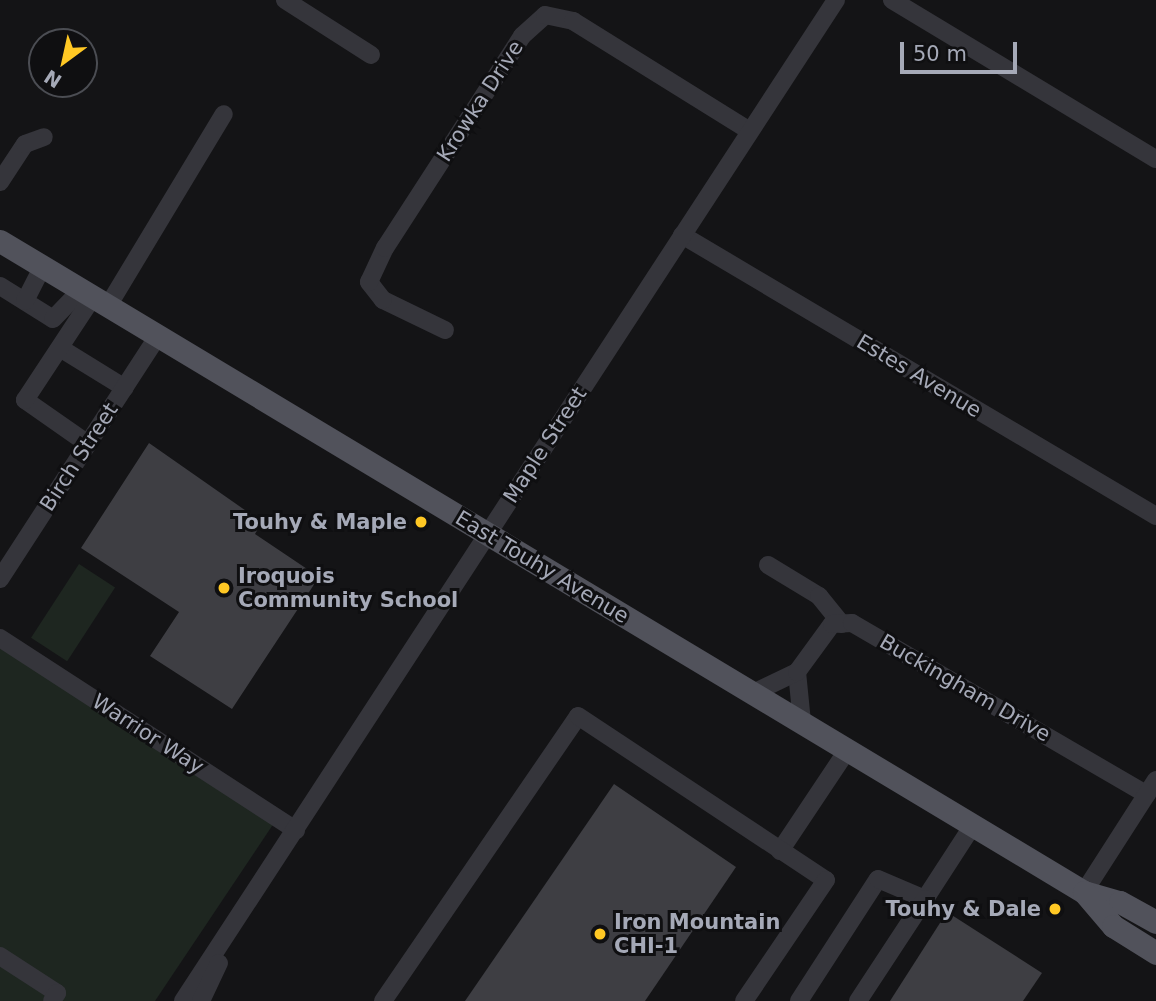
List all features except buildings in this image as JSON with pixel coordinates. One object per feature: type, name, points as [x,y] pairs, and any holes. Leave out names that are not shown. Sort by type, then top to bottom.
[{"type":"main road","name":"East Touhy Avenue","points":[[0,242],[1084,892],[1120,902],[1156,922]]},
{"type":"main road","name":"East Touhy Avenue","points":[[1084,892],[1113,926],[1156,953]]},
{"type":"street","points":[[285,0],[372,55]]},
{"type":"street","name":"Maple Street","points":[[183,1001],[836,0]]},
{"type":"street","points":[[892,0],[1156,159]]},
{"type":"street","name":"Krowka Drive","points":[[445,330],[383,299],[369,282],[385,248],[522,36],[545,15],[573,21],[750,131]]},
{"type":"street","points":[[88,444],[25,400],[94,297],[224,114]]},
{"type":"street","points":[[0,182],[25,144],[44,137]]},
{"type":"street","name":"Estes Avenue","points":[[682,235],[1156,516]]},
{"type":"street","points":[[25,301],[43,266]]},
{"type":"street","points":[[0,286],[53,319],[94,297]]},
{"type":"street","name":"Birch Street","points":[[0,579],[158,336]]},
{"type":"street","points":[[60,348],[125,388]]},
{"type":"street","points":[[753,693],[797,672],[818,637],[842,624],[819,596],[768,565]]},
{"type":"street","name":"Buckingham Drive","points":[[842,624],[852,623],[1152,787]]},
{"type":"street","name":"Warrior Way","points":[[0,638],[296,830]]},
{"type":"street","points":[[797,672],[802,722]]},
{"type":"street","points":[[383,1001],[578,716],[826,880],[744,1001]]},
{"type":"street","points":[[780,851],[848,749]]},
{"type":"street","points":[[1084,892],[1152,787]]},
{"type":"street","points":[[858,1001],[972,825]]},
{"type":"street","points":[[799,1001],[878,879],[925,899]]},
{"type":"street","name":"Maple Street","points":[[201,1001],[233,927]]},
{"type":"street","points":[[0,956],[57,993],[51,1001]]},
{"type":"shaded area","points":[[79,564],[115,587],[67,661],[31,638]]},
{"type":"shaded area","points":[[0,632],[280,814],[155,1001],[0,1001]]},
{"type":"place","name":"Touhy & Maple","points":[[421,522]]},
{"type":"place","name":"Iroquois Community School","points":[[224,588]]},
{"type":"place","name":"Touhy & Dale","points":[[1055,909]]},
{"type":"place","name":"Iron Mountain CHI-1","points":[[600,934]]}]
